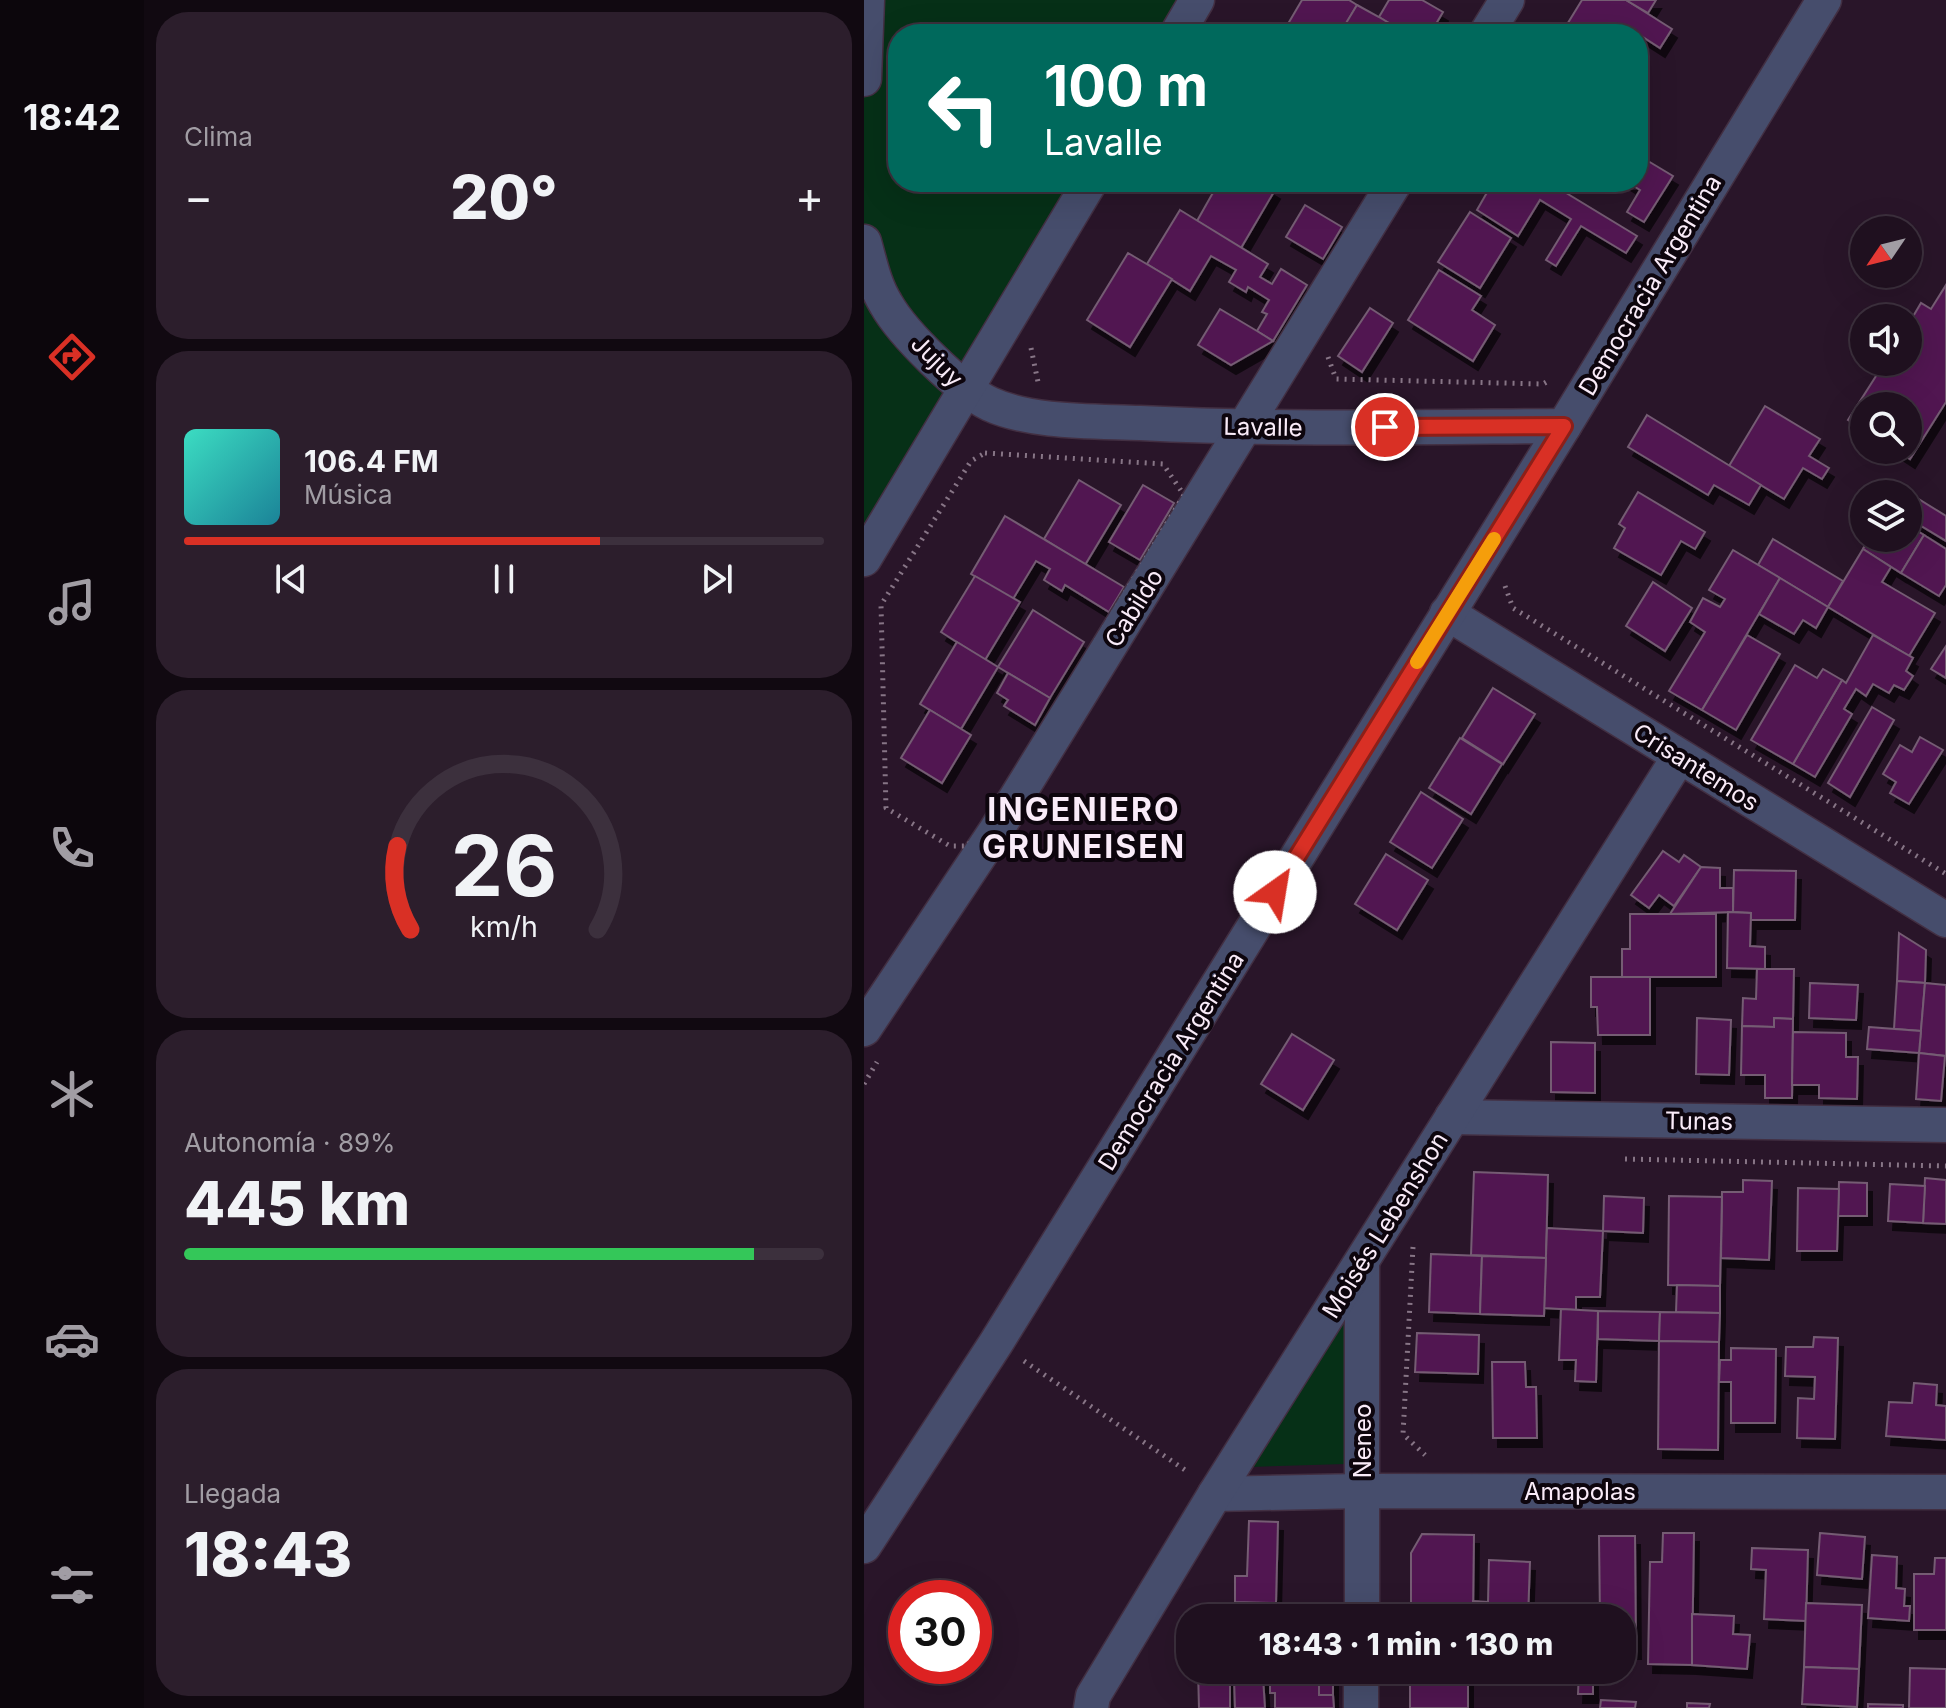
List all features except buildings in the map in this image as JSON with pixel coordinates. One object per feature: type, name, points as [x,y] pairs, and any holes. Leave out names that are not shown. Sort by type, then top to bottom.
[{"type":"street","points":[[864,79],[867,0]]},
{"type":"street","points":[[1183,24],[1197,0]]},
{"type":"street","points":[[1492,24],[1507,0]]},
{"type":"street","name":"Democracia Argentina","points":[[864,1546],[996,1343],[1824,0]]},
{"type":"street","points":[[968,389],[1084,192]]},
{"type":"street","name":"Cabildo","points":[[872,1043],[997,829],[1389,192]]},
{"type":"street","name":"Jujuy","points":[[864,242],[877,287],[886,305],[926,352],[968,389],[864,559]]},
{"type":"street","name":"Lavalle","points":[[968,389],[988,403],[1010,412],[1036,416],[1244,428],[1564,426]]},
{"type":"street","name":"Crisantemos","points":[[1447,613],[1946,920]]},
{"type":"street","name":"Moisés Lebenshon","points":[[1092,1702],[1215,1494],[1679,757]]},
{"type":"street","name":"Tunas","points":[[1452,1117],[1946,1125]]},
{"type":"street","name":"Neneo","points":[[1362,1264],[1362,1604]]},
{"type":"street","name":"Amapolas","points":[[1215,1494],[1362,1491],[1946,1492]]},
{"type":"street","points":[[1361,1684],[1361,1708]]},
{"type":"path","points":[[1029,336],[1038,384],[1044,384]]},
{"type":"path","points":[[1325,349],[1336,379],[1543,384]]},
{"type":"path","points":[[985,453],[1163,464],[1184,495],[986,824],[967,846],[950,846],[886,808],[881,605],[971,461],[985,453]]},
{"type":"path","points":[[1506,577],[1503,582],[1513,608],[1946,874]]},
{"type":"path","points":[[864,1084],[872,1043]]},
{"type":"path","points":[[1611,1158],[1946,1166]]},
{"type":"path","points":[[1414,1239],[1403,1434],[1423,1455],[1438,1455]]},
{"type":"path","points":[[996,1343],[1193,1475],[1215,1494]]},
{"type":"green space","points":[[864,0],[1197,0],[1183,24],[888,24],[888,192],[1084,192],[864,559]]},
{"type":"green space","points":[[1345,1318],[1345,1464],[1250,1467]]},
{"type":"slow traffic","points":[[1417,662],[1494,539]]},
{"type":"district","name":"INGENIERO GRUNEISEN","points":[[1084,828]]},
{"type":"route","points":[[1275,892],[1564,426],[1385,427]]}]
